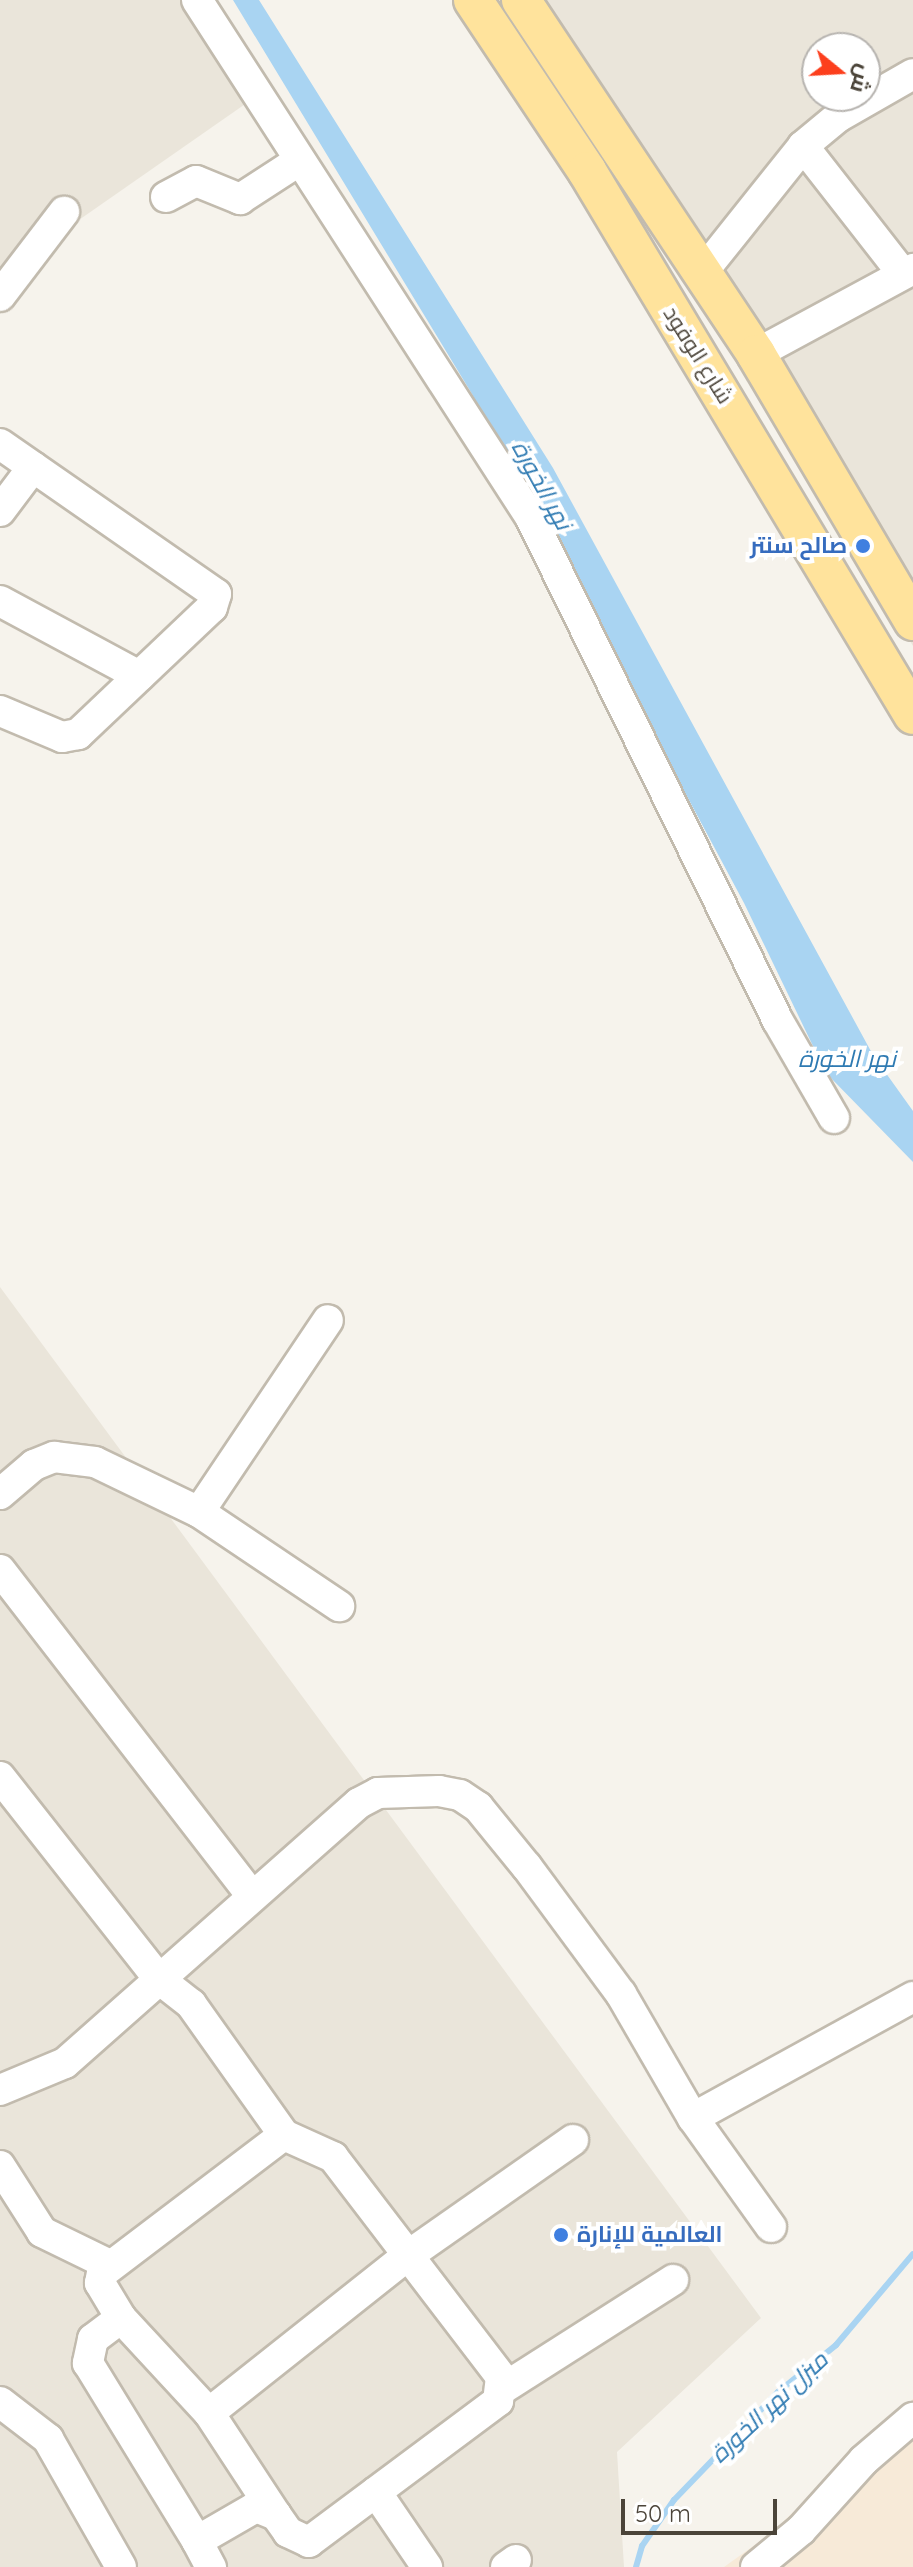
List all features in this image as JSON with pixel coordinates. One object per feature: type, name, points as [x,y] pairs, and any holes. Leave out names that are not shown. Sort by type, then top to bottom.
[{"type":"main road","name":"شارع الوفود","points":[[473,0],[587,171],[913,715]]},
{"type":"main road","name":"شارع الوفود","points":[[521,0],[756,354],[913,621]]},
{"type":"street","points":[[197,0],[297,162],[372,265],[531,518],[771,1008],[834,1118]]},
{"type":"street","points":[[701,274],[803,146],[838,117],[913,74]]},
{"type":"street","points":[[756,354],[908,271],[803,146]]},
{"type":"street","points":[[166,197],[196,181],[240,199],[297,162]]},
{"type":"street","points":[[0,296],[64,212]]},
{"type":"street","points":[[0,444],[214,589],[212,607],[70,736],[0,711]]},
{"type":"street","points":[[0,511],[33,467]]},
{"type":"street","points":[[0,601],[139,676]]},
{"type":"street","points":[[199,1512],[328,1320]]},
{"type":"street","points":[[0,1494],[34,1465],[72,1458],[95,1462],[199,1512],[339,1606]]},
{"type":"street","points":[[0,1570],[251,1895]]},
{"type":"street","points":[[0,1777],[159,1979],[191,2004],[284,2135],[333,2157],[406,2257],[501,2377],[502,2389],[498,2401],[309,2542],[288,2532],[209,2413],[121,2318],[100,2283],[108,2264],[284,2135]]},
{"type":"street","points":[[0,2090],[65,2063],[251,1895],[378,1793],[410,1788],[460,1795],[478,1807],[527,1867],[621,1994],[693,2118],[771,2227]]},
{"type":"street","points":[[693,2118],[913,1997]]},
{"type":"street","points":[[209,2413],[406,2257],[573,2140]]},
{"type":"street","points":[[0,2166],[42,2232],[108,2264]]},
{"type":"street","points":[[502,2389],[673,2280]]},
{"type":"street","points":[[121,2318],[93,2339],[88,2363],[204,2554],[256,2507],[276,2515]]},
{"type":"street","points":[[0,2402],[48,2439],[121,2567]]},
{"type":"street","points":[[756,2567],[801,2530],[864,2460],[913,2418]]},
{"type":"street","points":[[376,2492],[427,2567]]},
{"type":"shaded area","points":[[0,0],[184,0],[251,100],[0,275]]},
{"type":"shaded area","points":[[501,0],[913,0],[913,646],[717,331]]},
{"type":"shaded area","points":[[0,1287],[761,2318],[617,2452],[624,2567],[0,2567]]},
{"type":"shaded area","points":[[913,2399],[913,2567],[724,2567],[770,2534]]},
{"type":"water","name":"نهر الخورة","points":[[233,0],[259,0],[553,468],[873,1055],[913,1111],[913,1162],[826,1073],[744,903],[472,394]]},
{"type":"waterway","name":"مبزل نهر الخورة","points":[[636,2567],[642,2546],[674,2500],[778,2392],[836,2345],[913,2254]]},
{"type":"place","name":"صالح سنتر","points":[[863,546]]},
{"type":"place","name":"العالمية للإنارة","points":[[561,2235]]}]
